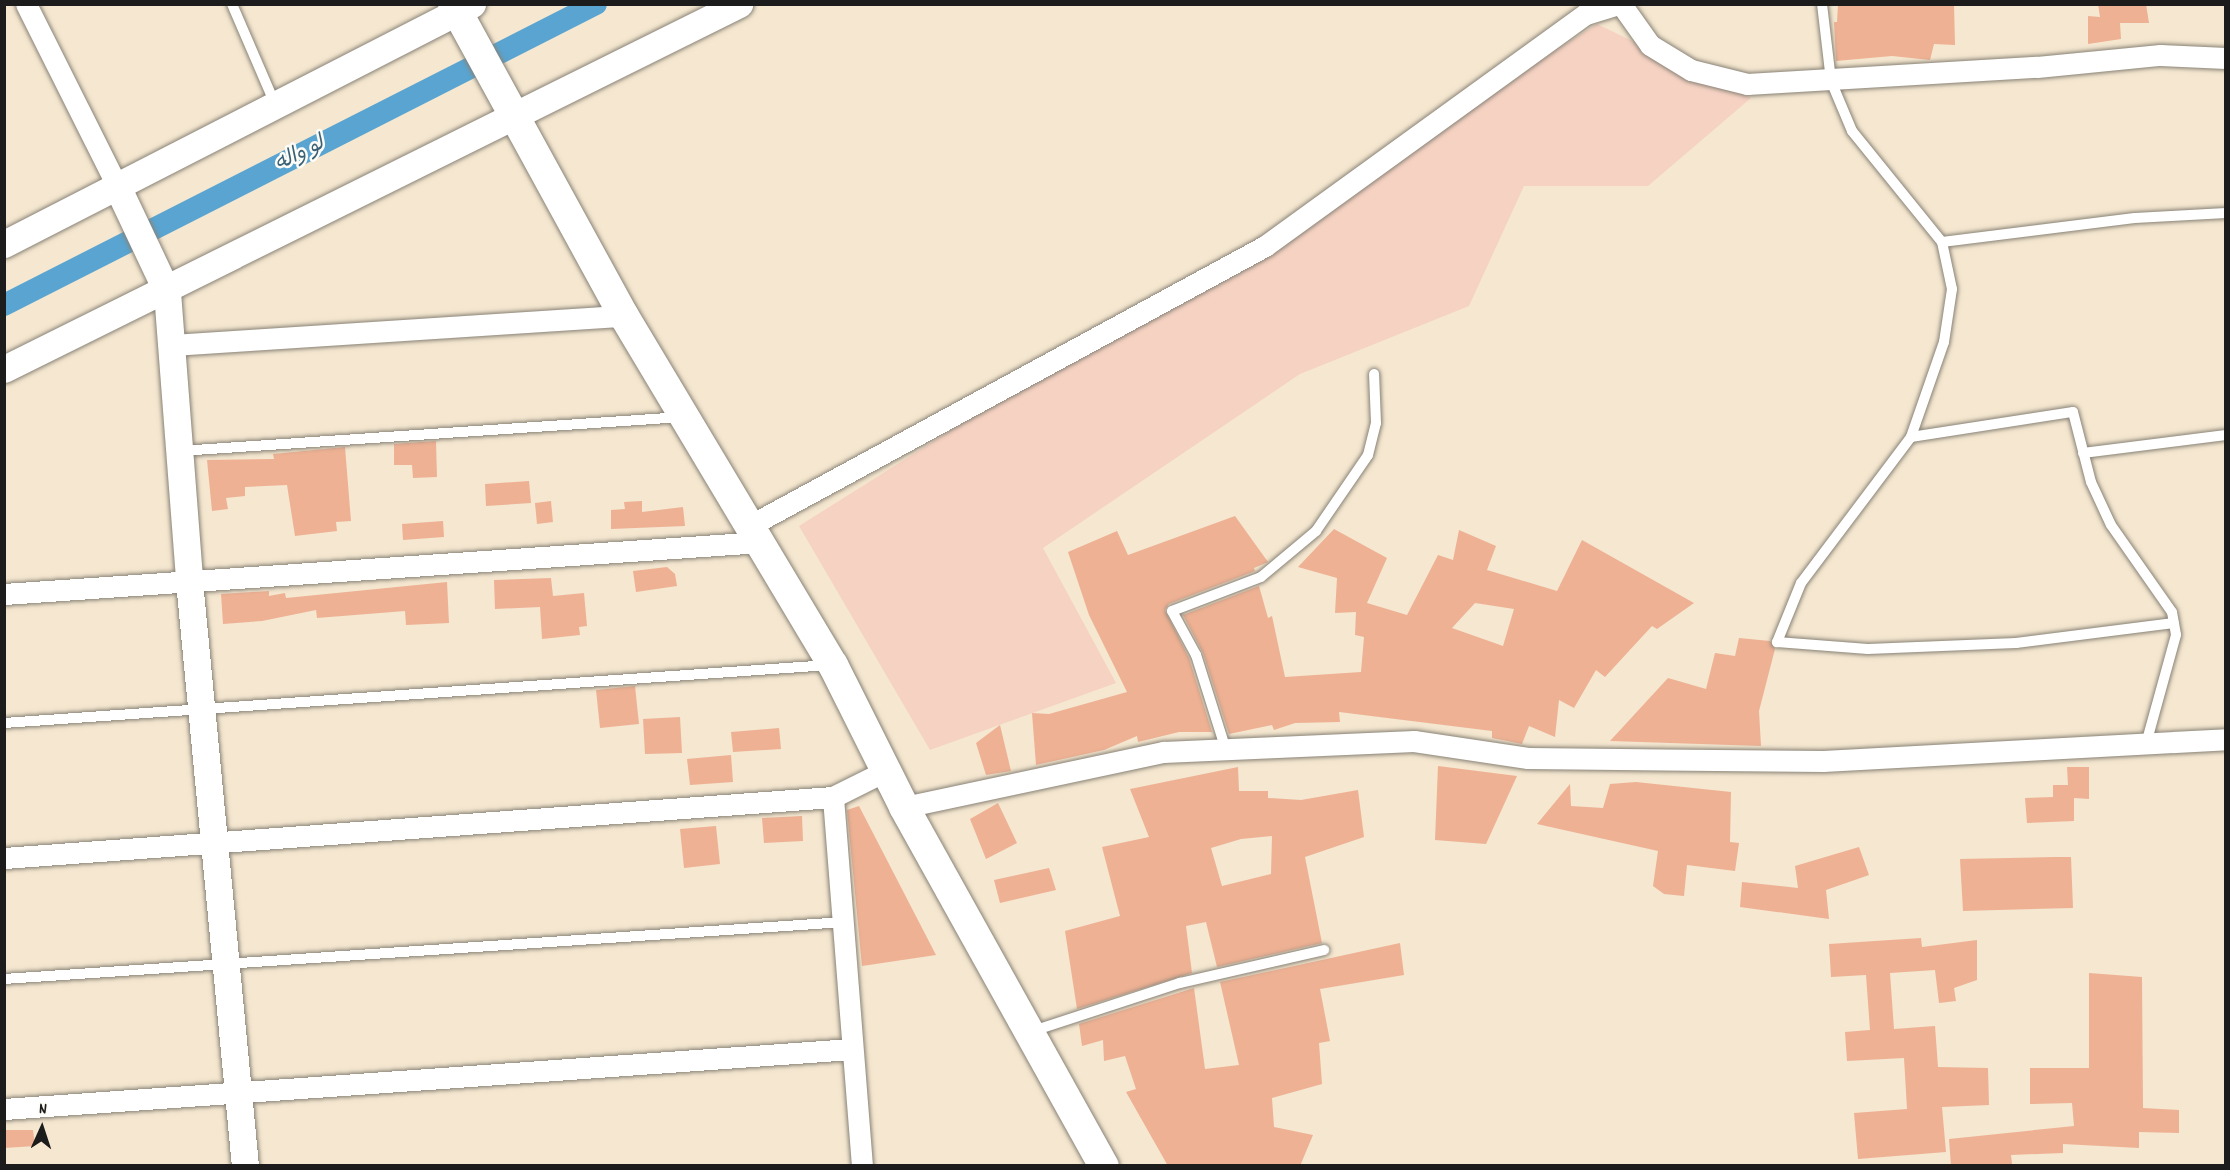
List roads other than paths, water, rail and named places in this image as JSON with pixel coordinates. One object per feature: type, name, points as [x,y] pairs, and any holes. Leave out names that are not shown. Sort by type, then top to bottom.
[{"type":"main road","points":[[460,7],[486,63],[624,316],[833,665],[904,807],[1104,1166]]},
{"type":"street","points":[[26,4],[69,83],[166,292],[189,581],[245,1166]]},
{"type":"street","points":[[4,369],[166,292],[514,114],[739,4]]},
{"type":"street","points":[[4,594],[756,534],[1265,246],[1583,9],[1620,4],[1650,45],[1691,70],[1747,84],[1820,81],[2160,55],[2226,58]]},
{"type":"street","points":[[4,244],[460,7]]},
{"type":"street","points":[[171,345],[624,316]]},
{"type":"street","points":[[904,807],[1163,752],[1414,741],[1528,758],[1822,761],[2226,739]]},
{"type":"street","points":[[4,858],[214,845],[833,797],[885,771]]},
{"type":"street","points":[[833,797],[862,1166]]},
{"type":"street","points":[[4,1109],[852,1049]]},
{"type":"lane","points":[[232,4],[275,105]]},
{"type":"lane","points":[[1822,4],[1820,81],[1852,131],[1942,242],[1952,289],[1944,342],[1911,437],[1801,583],[1776,642],[1868,649],[2016,644],[2174,623]]},
{"type":"lane","points":[[1942,242],[2135,218],[2226,213]]},
{"type":"lane","points":[[1226,750],[1196,655],[1172,611],[1261,577],[1316,531],[1368,455],[1376,423],[1374,374]]},
{"type":"lane","points":[[1911,437],[2073,412],[2091,482],[2111,525],[2172,612],[2176,635],[2146,744]]},
{"type":"lane","points":[[179,451],[684,417]]},
{"type":"lane","points":[[2083,453],[2226,435]]},
{"type":"lane","points":[[4,723],[833,665]]},
{"type":"lane","points":[[4,979],[226,966],[844,922]]},
{"type":"lane","points":[[1030,1032],[1180,983],[1324,950]]},
{"type":"waterway","name":"لو واله","points":[[4,305],[596,4]]}]
